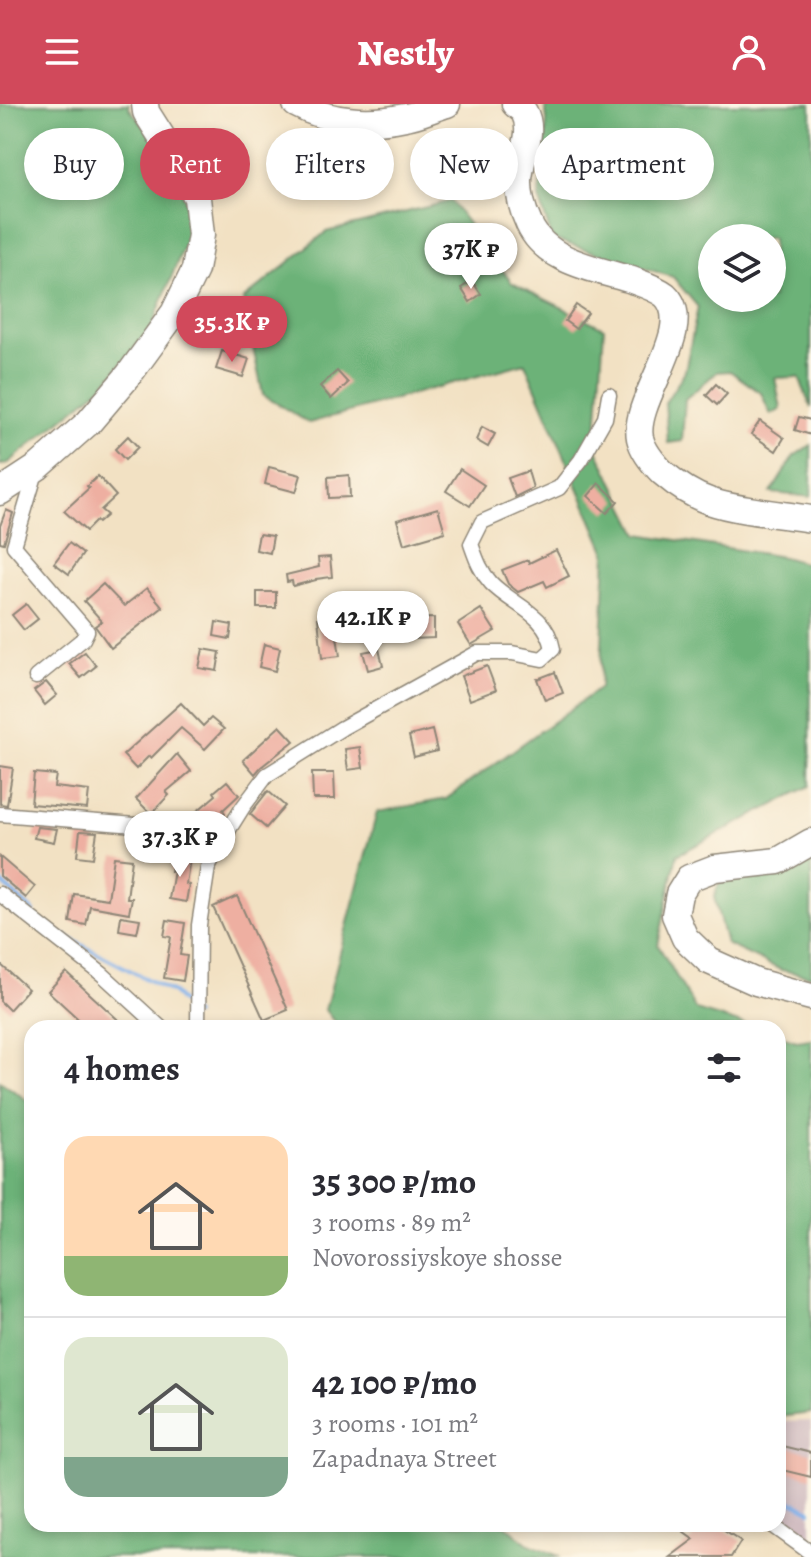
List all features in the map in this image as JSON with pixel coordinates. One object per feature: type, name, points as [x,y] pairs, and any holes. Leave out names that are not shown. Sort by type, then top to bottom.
[{"type":"highway","points":[[0,492],[38,467],[89,422],[128,376],[174,313],[195,270],[201,235],[197,198],[146,112],[145,104]]},
{"type":"highway","points":[[296,104],[344,121],[406,117],[447,104]]},
{"type":"highway","points":[[515,104],[524,112],[528,130],[518,180],[521,203],[531,228],[543,246],[579,265],[645,284],[666,296],[675,315],[671,344],[642,412],[640,438],[653,464],[677,485],[710,501],[811,519]]},
{"type":"highway","points":[[811,842],[778,861],[715,868],[689,878],[679,894],[675,915],[685,938],[709,961],[756,982],[811,997]]},
{"type":"street","points":[[198,1020],[199,925],[208,867],[243,807],[267,775],[342,728],[477,653],[512,653],[542,659],[553,649],[550,634],[525,608],[492,584],[479,566],[471,544],[482,522],[559,488],[581,460],[605,418],[609,395]]},
{"type":"street","points":[[36,677],[83,639],[87,631],[14,546],[38,467]]},
{"type":"street","points":[[0,814],[184,829],[221,842]]},
{"type":"street","points":[[0,894],[102,974],[152,1020]]},
{"type":"street","points":[[782,1532],[811,1553]]},
{"type":"shaded area","points":[[811,1421],[811,1552],[786,1531],[786,1422]]},
{"type":"green space","points":[[0,104],[129,104],[145,128],[140,128],[140,200],[185,200],[193,222],[151,329],[103,386],[7,464],[0,465]]},
{"type":"green space","points":[[545,104],[811,104],[811,408],[799,377],[775,378],[781,409],[771,415],[761,393],[730,371],[717,372],[685,399],[682,441],[668,443],[665,403],[685,371],[698,307],[673,277],[552,239],[540,200],[714,200],[714,128],[546,128]]},
{"type":"green space","points":[[451,201],[512,283],[604,328],[596,448],[639,534],[783,557],[811,565],[810,786],[677,855],[658,945],[696,1010],[729,1020],[333,1020],[325,1010],[377,812],[446,799],[600,688],[606,553],[525,363],[309,423],[263,395],[243,300],[326,232]]},
{"type":"green space","points":[[811,445],[811,497],[771,493],[794,456]]},
{"type":"green space","points":[[811,862],[811,976],[781,970],[726,944],[714,897],[719,883],[799,871]]},
{"type":"green space","points":[[786,1038],[797,1041],[811,1039],[811,1413],[786,1416]]},
{"type":"green space","points":[[0,1081],[24,1098],[24,1532],[514,1532],[527,1543],[561,1557],[0,1557]]},
{"type":"building","points":[[472,281],[481,294],[470,302],[461,288]]},
{"type":"building","points":[[576,305],[588,313],[576,329],[565,321]]},
{"type":"building","points":[[222,351],[249,359],[243,377],[216,369]]},
{"type":"building","points":[[337,371],[348,383],[331,399],[320,386]]},
{"type":"building","points":[[716,384],[727,394],[717,405],[706,395]]},
{"type":"building","points":[[799,417],[811,420],[811,435],[795,430]]},
{"type":"building","points":[[760,421],[784,438],[776,451],[751,434]]},
{"type":"building","points":[[482,427],[495,434],[488,447],[476,440]]},
{"type":"building","points":[[128,436],[138,447],[125,460],[115,449]]},
{"type":"building","points":[[269,467],[301,475],[296,492],[265,484]]},
{"type":"building","points":[[460,469],[484,485],[470,506],[446,491]]},
{"type":"building","points":[[528,471],[533,488],[515,497],[508,478]]},
{"type":"building","points":[[349,475],[350,497],[329,498],[328,477]]},
{"type":"building","points":[[98,476],[116,496],[101,510],[107,515],[86,531],[64,511]]},
{"type":"building","points":[[599,483],[618,501],[607,513],[588,496]]},
{"type":"building","points":[[438,508],[445,532],[404,544],[397,520]]},
{"type":"building","points":[[6,510],[13,513],[4,543],[0,542],[0,526]]},
{"type":"building","points":[[259,534],[273,536],[270,553],[256,550]]},
{"type":"building","points":[[69,543],[83,554],[69,574],[54,563]]},
{"type":"building","points":[[556,550],[569,576],[547,587],[544,581],[518,592],[508,584],[502,570],[528,560],[529,563]]},
{"type":"building","points":[[330,557],[332,577],[293,586],[292,581],[287,582],[286,575],[319,567],[318,558]]},
{"type":"building","points":[[103,584],[124,606],[147,588],[163,607],[111,648],[95,626],[102,621],[84,601]]},
{"type":"building","points":[[257,592],[276,592],[276,608],[257,608]]},
{"type":"building","points":[[26,604],[38,619],[24,630],[12,615]]},
{"type":"building","points":[[481,609],[495,631],[471,645],[458,624]]},
{"type":"building","points":[[334,617],[340,656],[322,658],[318,618]]},
{"type":"building","points":[[434,618],[434,638],[392,640],[391,620]]},
{"type":"building","points":[[216,622],[232,625],[230,639],[214,636]]},
{"type":"building","points":[[264,644],[280,648],[275,671],[259,667]]},
{"type":"building","points":[[203,649],[220,652],[217,671],[199,668]]},
{"type":"building","points":[[379,649],[383,666],[368,670],[363,652]]},
{"type":"building","points":[[85,652],[96,666],[81,678],[69,664]]},
{"type":"building","points":[[487,666],[496,690],[470,700],[461,676]]},
{"type":"building","points":[[555,672],[563,693],[545,700],[537,679]]},
{"type":"building","points":[[46,682],[57,695],[45,705],[34,691]]},
{"type":"building","points":[[181,703],[203,726],[211,718],[224,729],[205,749],[181,728],[136,769],[123,755]]},
{"type":"building","points":[[280,726],[294,741],[255,774],[243,760]]},
{"type":"building","points":[[432,730],[437,751],[414,757],[409,736]]},
{"type":"building","points":[[360,747],[363,768],[348,770],[345,749]]},
{"type":"building","points":[[177,754],[191,771],[166,792],[169,795],[151,814],[136,799]]},
{"type":"building","points":[[0,766],[13,768],[7,805],[0,804]]},
{"type":"building","points":[[34,773],[56,775],[54,787],[89,791],[87,809],[31,804]]},
{"type":"building","points":[[312,773],[334,773],[335,799],[313,799]]},
{"type":"building","points":[[227,781],[239,795],[209,827],[196,812]]},
{"type":"building","points":[[268,791],[285,806],[266,828],[250,814]]},
{"type":"building","points":[[37,827],[57,829],[54,842],[34,838]]},
{"type":"building","points":[[80,831],[97,832],[93,858],[77,856]]},
{"type":"building","points":[[174,856],[190,858],[186,902],[169,899]]},
{"type":"building","points":[[0,857],[35,887],[26,898],[0,876]]},
{"type":"building","points":[[114,857],[132,859],[127,898],[132,898],[129,913],[90,906],[86,925],[70,922],[74,894],[108,899]]},
{"type":"building","points":[[237,896],[288,1010],[264,1020],[213,907]]},
{"type":"building","points":[[121,916],[140,919],[137,933],[119,930]]},
{"type":"building","points":[[167,920],[185,923],[180,955],[187,956],[183,981],[164,978],[171,937],[164,936]]},
{"type":"building","points":[[0,964],[28,989],[9,1010],[0,1001]]},
{"type":"building","points":[[66,972],[118,1020],[79,1020],[48,991]]},
{"type":"building","points":[[786,1447],[811,1453],[811,1477],[786,1471]]},
{"type":"building","points":[[684,1532],[727,1532],[741,1541],[731,1557],[670,1557],[694,1539]]},
{"type":"waterway","points":[[0,881],[34,912]]},
{"type":"waterway","points":[[63,935],[173,993],[195,1015]]},
{"type":"waterway","points":[[786,1499],[811,1511]]}]
